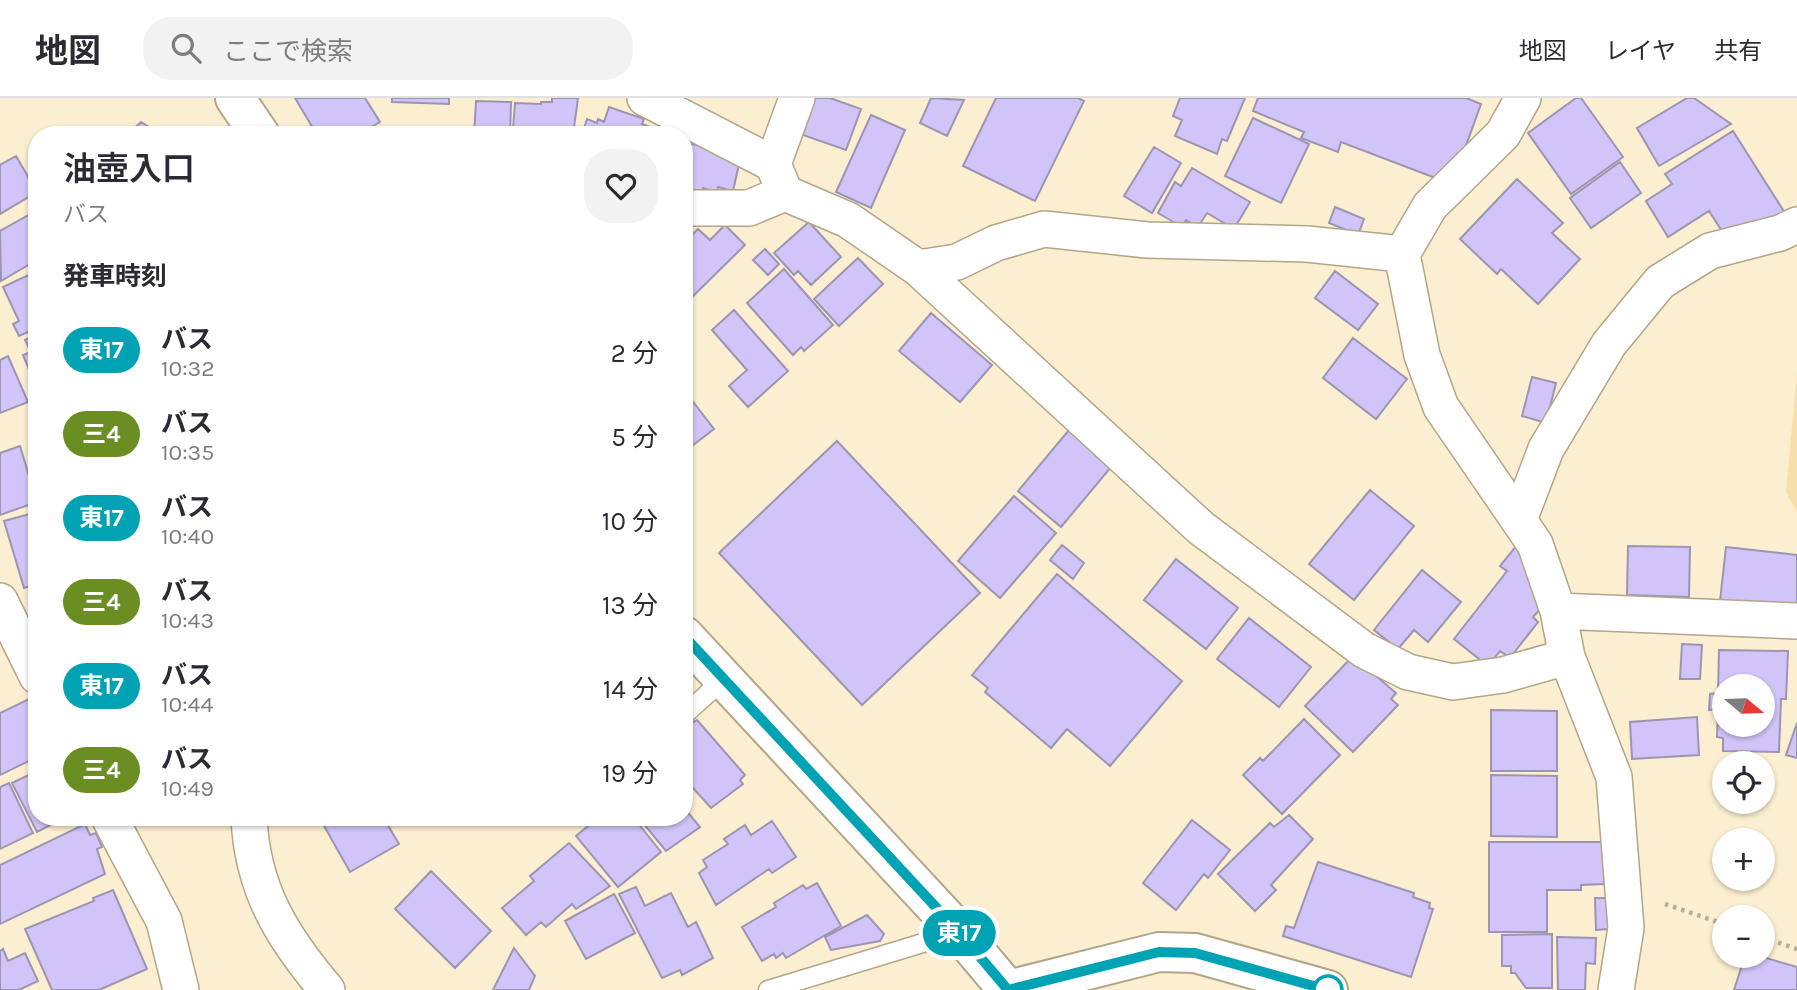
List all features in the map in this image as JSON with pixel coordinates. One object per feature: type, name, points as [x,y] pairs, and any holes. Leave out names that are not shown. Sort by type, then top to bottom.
[{"type":"main road","points":[[235,98],[254,126]]},
{"type":"main road","points":[[693,646],[959,932],[1008,990],[1159,952],[1195,953],[1328,990]]},
{"type":"street","points":[[645,98],[692,126]]},
{"type":"street","points":[[693,208],[748,208],[779,178],[797,98]]},
{"type":"street","points":[[1523,98],[1503,134],[1430,206],[1402,254],[1422,355],[1441,407],[1535,544],[1558,611],[1567,657],[1614,777],[1626,928],[1616,990]]},
{"type":"street","points":[[693,127],[848,220],[919,268],[1201,528],[1364,650],[1408,672],[1453,682],[1503,675],[1567,657]]},
{"type":"street","points":[[1519,520],[1546,449],[1609,344],[1660,282],[1710,251],[1780,233],[1797,225]]},
{"type":"street","points":[[919,268],[957,262],[996,243],[1044,229],[1147,240],[1307,244],[1402,254]]},
{"type":"street","points":[[0,601],[28,658]]},
{"type":"street","points":[[1558,611],[1797,621]]},
{"type":"street","points":[[114,826],[164,921],[181,990]]},
{"type":"street","points":[[249,826],[250,840],[267,904],[300,959],[327,990]]},
{"type":"lane","points":[[693,707],[724,679]]},
{"type":"lane","points":[[768,990],[959,932]]},
{"type":"path","points":[[1623,890],[1712,920]]},
{"type":"path","points":[[1775,941],[1797,949]]},
{"type":"shaded area","points":[[1797,373],[1797,513],[1786,492]]},
{"type":"building","points":[[295,98],[365,98],[380,122],[373,126],[312,126]]},
{"type":"building","points":[[392,98],[449,98],[449,104],[392,102]]},
{"type":"building","points":[[552,98],[578,98],[574,126],[513,126],[515,103],[552,102]]},
{"type":"building","points":[[812,98],[830,98],[861,109],[846,150],[800,134]]},
{"type":"building","points":[[931,98],[964,100],[947,136],[920,123]]},
{"type":"building","points":[[996,98],[1078,98],[1084,101],[1035,201],[963,166]]},
{"type":"building","points":[[1180,98],[1245,98],[1227,141],[1222,139],[1217,154],[1175,136],[1182,120],[1173,116]]},
{"type":"building","points":[[1258,98],[1466,98],[1481,104],[1460,162],[1446,182],[1341,142],[1338,152],[1301,138],[1304,132],[1253,111]]},
{"type":"building","points":[[1576,98],[1581,98],[1623,157],[1571,194],[1528,133]]},
{"type":"building","points":[[1687,98],[1694,98],[1731,124],[1659,166],[1637,128]]},
{"type":"building","points":[[476,101],[511,102],[510,126],[475,126]]},
{"type":"building","points":[[609,107],[644,119],[642,124],[647,126],[585,126],[587,119],[597,123],[598,119],[604,122]]},
{"type":"building","points":[[871,115],[905,130],[871,208],[836,192]]},
{"type":"building","points":[[1253,118],[1309,144],[1281,203],[1225,176]]},
{"type":"building","points":[[1733,131],[1785,213],[1729,242],[1709,211],[1668,237],[1646,201],[1672,184],[1665,174]]},
{"type":"building","points":[[693,144],[725,152],[740,160],[733,191],[718,187],[717,192],[703,188],[701,195],[693,193]]},
{"type":"building","points":[[1154,147],[1181,163],[1152,213],[1124,196]]},
{"type":"building","points":[[16,156],[28,177],[28,197],[0,214],[0,165]]},
{"type":"building","points":[[1620,162],[1641,193],[1591,228],[1570,198]]},
{"type":"building","points":[[1192,168],[1250,202],[1234,229],[1207,213],[1198,227],[1186,220],[1182,227],[1158,213],[1175,182],[1181,186]]},
{"type":"building","points":[[1517,179],[1563,223],[1552,233],[1580,259],[1538,304],[1501,269],[1497,274],[1460,239]]},
{"type":"building","points":[[1335,207],[1364,219],[1358,235],[1329,223]]},
{"type":"building","points":[[28,215],[28,265],[1,281],[0,231]]},
{"type":"building","points":[[809,222],[841,257],[811,285],[798,271],[794,275],[774,253]]},
{"type":"building","points":[[725,225],[745,245],[693,296],[693,234],[698,229],[710,240]]},
{"type":"building","points":[[765,249],[779,264],[768,275],[753,260]]},
{"type":"building","points":[[858,258],[883,284],[839,326],[814,299]]},
{"type":"building","points":[[784,269],[833,325],[804,351],[801,347],[793,355],[747,303]]},
{"type":"building","points":[[1335,271],[1378,304],[1358,330],[1315,298]]},
{"type":"building","points":[[28,275],[28,332],[19,336],[13,324],[19,321],[3,287]]},
{"type":"building","points":[[734,310],[788,371],[748,407],[729,386],[747,370],[712,330]]},
{"type":"building","points":[[931,313],[992,365],[960,402],[899,351]]},
{"type":"building","points":[[1353,338],[1407,379],[1376,419],[1323,378]]},
{"type":"building","points":[[28,353],[28,367],[23,355]]},
{"type":"building","points":[[8,356],[28,402],[0,413],[0,360]]},
{"type":"building","points":[[1532,377],[1556,383],[1546,423],[1522,416]]},
{"type":"building","points":[[693,402],[714,429],[693,445]]},
{"type":"building","points":[[1069,430],[1112,466],[1061,527],[1018,491]]},
{"type":"building","points":[[837,441],[980,593],[862,705],[719,553]]},
{"type":"building","points":[[20,446],[28,472],[28,505],[0,515],[0,453]]},
{"type":"building","points":[[1370,490],[1414,526],[1354,600],[1309,564]]},
{"type":"building","points":[[1014,496],[1056,533],[1000,598],[958,561]]},
{"type":"building","points":[[28,514],[28,587],[24,588],[4,521]]},
{"type":"building","points":[[1062,545],[1084,563],[1073,579],[1050,560]]},
{"type":"building","points":[[1517,545],[1542,607],[1533,617],[1538,622],[1510,658],[1500,651],[1488,666],[1454,639],[1507,571],[1500,566]]},
{"type":"building","points":[[1628,546],[1690,547],[1689,597],[1627,595]]},
{"type":"building","points":[[1726,547],[1797,555],[1797,610],[1720,601]]},
{"type":"building","points":[[1176,559],[1238,608],[1206,649],[1144,600]]},
{"type":"building","points":[[1422,570],[1461,602],[1428,642],[1414,630],[1398,649],[1374,630]]},
{"type":"building","points":[[1057,574],[1182,681],[1110,766],[1067,729],[1051,748],[985,692],[988,688],[972,675]]},
{"type":"building","points":[[1249,618],[1311,667],[1279,707],[1217,659]]},
{"type":"building","points":[[1682,644],[1702,645],[1700,679],[1680,679]]},
{"type":"building","points":[[1719,650],[1788,651],[1786,699],[1781,699],[1779,752],[1723,751],[1723,738],[1717,737],[1775,737],[1775,674],[1718,674]]},
{"type":"building","points":[[1353,656],[1396,693],[1391,699],[1398,705],[1353,752],[1305,706]]},
{"type":"building","points":[[1710,694],[1712,710],[1709,710]]},
{"type":"building","points":[[28,699],[28,761],[0,775],[0,713]]},
{"type":"building","points":[[1491,710],[1557,711],[1557,771],[1491,771]]},
{"type":"building","points":[[1697,717],[1699,755],[1632,759],[1630,722]]},
{"type":"building","points":[[1304,719],[1340,755],[1282,814],[1243,775],[1260,758],[1263,761]]},
{"type":"building","points":[[697,720],[745,775],[740,780],[743,784],[711,808],[693,788],[693,722]]},
{"type":"building","points":[[1797,723],[1797,758],[1786,755]]},
{"type":"building","points":[[28,775],[28,814],[12,783]]},
{"type":"building","points":[[1491,775],[1557,776],[1557,837],[1491,836]]},
{"type":"building","points":[[9,783],[33,833],[0,849],[0,787]]},
{"type":"building","points":[[1289,815],[1313,839],[1271,885],[1276,890],[1255,911],[1218,874],[1270,823],[1274,827]]},
{"type":"building","points":[[693,819],[700,827],[666,851],[645,826],[693,826]]},
{"type":"building","points":[[1192,820],[1230,850],[1208,878],[1204,874],[1176,910],[1143,883]]},
{"type":"building","points":[[772,821],[796,857],[772,873],[769,869],[716,905],[699,873],[707,867],[703,860],[728,844],[724,839],[745,825],[751,835]]},
{"type":"building","points":[[34,826],[49,826],[37,832]]},
{"type":"building","points":[[86,826],[90,835],[96,833],[102,847],[97,849],[105,874],[0,924],[0,865]]},
{"type":"building","points":[[324,826],[388,826],[399,844],[350,872]]},
{"type":"building","points":[[588,826],[640,826],[661,852],[618,887],[576,836]]},
{"type":"building","points":[[1489,842],[1604,842],[1604,884],[1581,885],[1581,890],[1547,890],[1547,932],[1489,932]]},
{"type":"building","points":[[569,843],[610,886],[576,909],[572,904],[546,927],[541,922],[526,935],[502,908],[534,881],[530,876]]},
{"type":"building","points":[[1318,862],[1414,893],[1413,897],[1430,903],[1429,908],[1433,909],[1411,977],[1283,936],[1286,926],[1294,928]]},
{"type":"building","points":[[431,871],[491,931],[455,968],[395,909]]},
{"type":"building","points":[[817,883],[841,926],[786,958],[783,953],[776,958],[774,954],[762,961],[742,927],[776,907],[774,903],[803,885],[806,889]]},
{"type":"building","points":[[636,887],[645,906],[671,893],[688,927],[696,922],[713,958],[682,975],[680,970],[662,978],[619,894]]},
{"type":"building","points":[[113,890],[147,969],[99,990],[52,990],[25,929],[94,901],[93,898]]},
{"type":"building","points":[[614,894],[635,933],[586,959],[565,921]]},
{"type":"building","points":[[1595,898],[1608,898],[1609,929],[1596,930]]},
{"type":"building","points":[[867,915],[884,934],[880,941],[831,950],[825,937]]},
{"type":"building","points":[[1552,934],[1552,988],[1526,988],[1515,973],[1511,973],[1511,966],[1502,966],[1502,935]]},
{"type":"building","points":[[1557,937],[1596,938],[1595,964],[1586,963],[1585,990],[1558,990]]},
{"type":"building","points":[[514,948],[535,976],[529,990],[493,990]]},
{"type":"building","points":[[3,949],[8,961],[25,953],[38,981],[19,990],[0,990],[0,951]]},
{"type":"building","points":[[1775,961],[1797,967],[1797,990],[1734,990],[1741,968],[1775,968]]},
{"type":"bus line","name":"東17","points":[[693,646],[959,932],[1008,990],[1159,952],[1195,953],[1328,990]]}]
